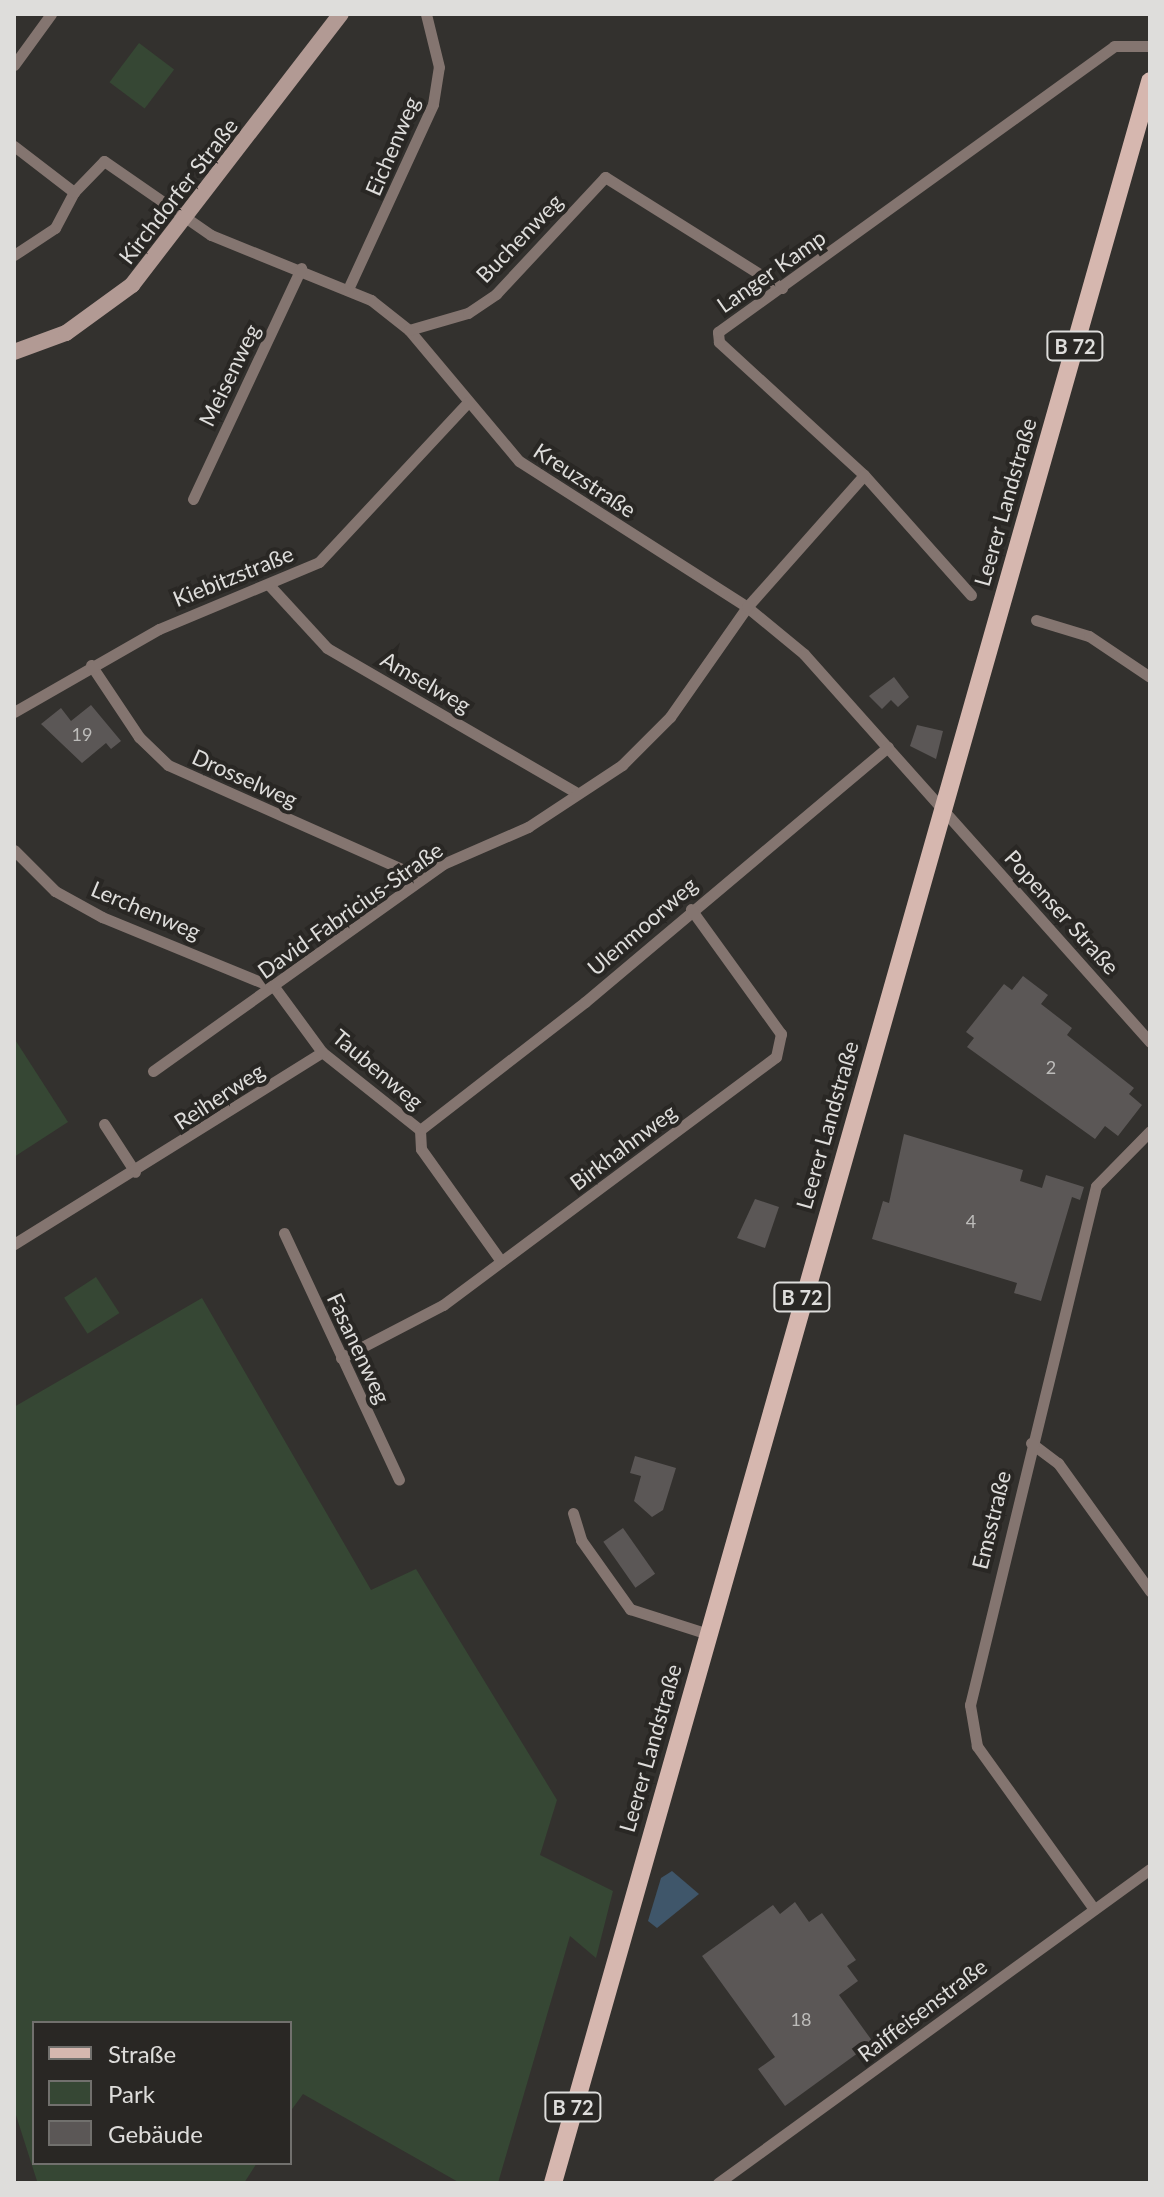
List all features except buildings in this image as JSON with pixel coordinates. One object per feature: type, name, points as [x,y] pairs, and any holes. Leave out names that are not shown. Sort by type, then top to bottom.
[{"type":"main road","name":"Leerer Landstraße","points":[[556,2182],[708,1634],[1150,81]]},
{"type":"street","points":[[14,65],[51,14]]},
{"type":"street","name":"Kirchdorfer Straße","points":[[14,352],[66,333],[110,305],[185,221],[341,14]]},
{"type":"street","name":"Eichenweg","points":[[349,287],[433,104],[439,67],[426,14]]},
{"type":"street","name":"Langer Kamp","points":[[971,595],[864,475],[719,342],[718,332],[1114,46],[1150,46]]},
{"type":"street","points":[[14,146],[74,192],[55,228],[14,255]]},
{"type":"street","name":"Kreuzstraße","points":[[74,192],[104,161],[185,221],[349,287],[409,330],[468,402],[535,473],[747,607],[804,654],[943,809]]},
{"type":"street","name":"Buchenweg","points":[[409,330],[488,300],[605,177],[782,288]]},
{"type":"street","name":"Meisenweg","points":[[193,499],[301,268]]},
{"type":"street","name":"Kiebitzstraße","points":[[14,712],[91,665],[219,601],[270,586],[319,562],[468,402]]},
{"type":"street","name":"David-Fabricius-Straße","points":[[153,1071],[275,988],[422,878],[528,827],[649,742],[747,607],[864,475]]},
{"type":"street","name":"Amselweg","points":[[270,586],[327,648],[577,793]]},
{"type":"street","points":[[1036,620],[1089,636],[1150,676]]},
{"type":"street","name":"Drosselweg","points":[[91,665],[139,737],[168,765],[422,878]]},
{"type":"street","name":"Ulenmoorweg","points":[[420,1130],[585,1002],[691,909],[888,747]]},
{"type":"street","name":"Popenser Straße","points":[[943,809],[1148,1037]]},
{"type":"street","name":"Lerchenweg","points":[[14,850],[55,891],[102,917],[275,988]]},
{"type":"street","name":"Birkhahnweg","points":[[341,1358],[412,1325],[776,1057],[781,1034],[691,909]]},
{"type":"street","name":"Taubenweg","points":[[275,988],[322,1052],[420,1130],[421,1149],[501,1261]]},
{"type":"street","name":"Reiherweg","points":[[14,1244],[135,1172],[322,1052]]},
{"type":"street","points":[[104,1124],[135,1172]]},
{"type":"street","name":"Emsstraße","points":[[1094,1909],[977,1746],[969,1722],[1031,1443],[1096,1186],[1150,1131]]},
{"type":"street","name":"Fasanenweg","points":[[284,1233],[399,1480]]},
{"type":"street","points":[[1031,1443],[1058,1463],[1150,1591]]},
{"type":"street","points":[[573,1513],[581,1540],[630,1609],[708,1634]]},
{"type":"street","name":"Raiffeisenstraße","points":[[718,2183],[1150,1869]]},
{"type":"green space","points":[[139,43],[174,69],[145,109],[110,82]]},
{"type":"green space","points":[[14,1038],[68,1122],[14,1157]]},
{"type":"green space","points":[[96,1277],[119,1313],[88,1334],[64,1298]]},
{"type":"green space","points":[[202,1298],[371,1590],[416,1569],[557,1800],[540,1855],[613,1891],[596,1958],[570,1936],[498,2183],[460,2183],[303,2094],[292,2109],[292,2021],[32,2021],[32,2165],[256,2165],[244,2183],[37,2181],[14,2109],[14,1407]]},
{"type":"water","points":[[672,1871],[699,1894],[657,1928],[648,1921],[661,1878]]}]
